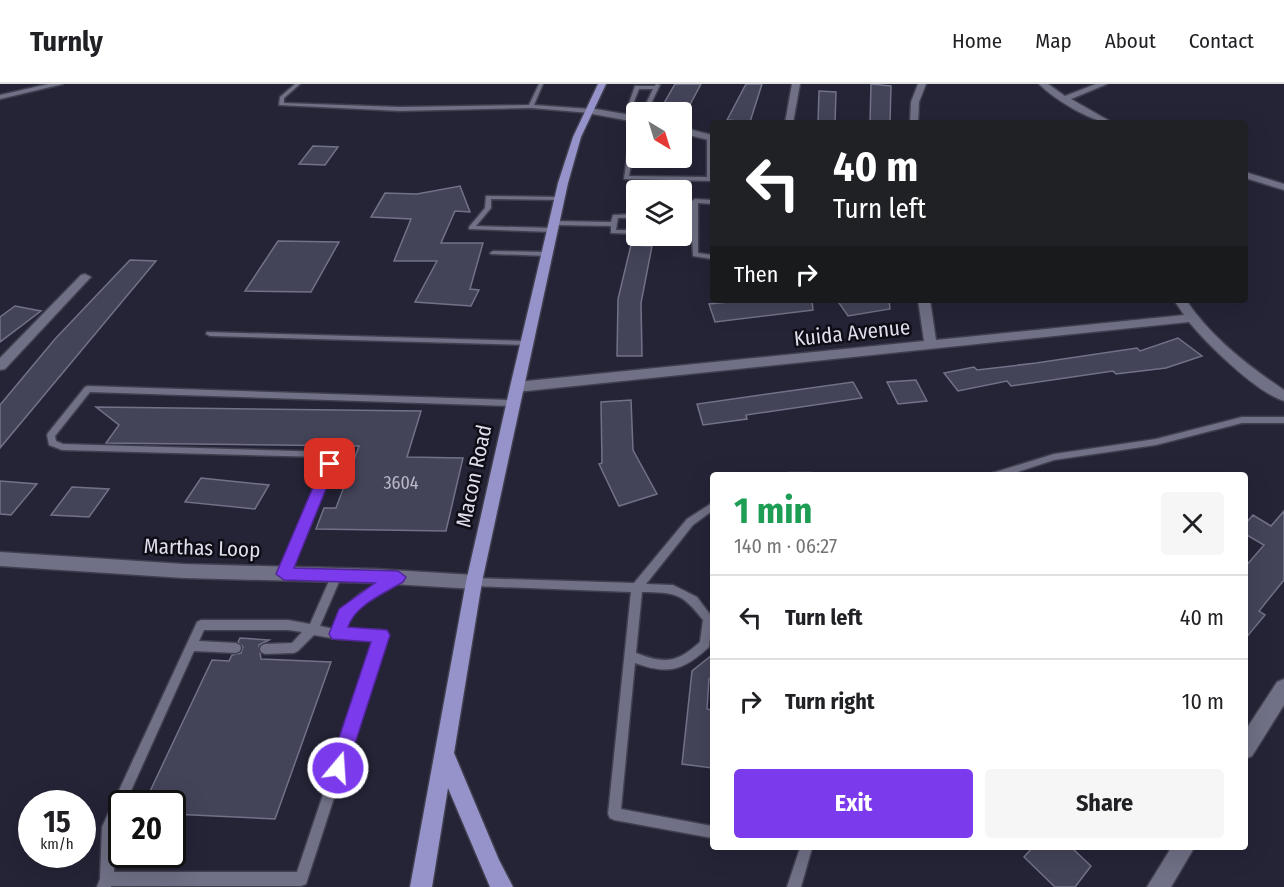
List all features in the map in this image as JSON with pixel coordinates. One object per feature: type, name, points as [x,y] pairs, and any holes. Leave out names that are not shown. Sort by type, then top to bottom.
[{"type":"main road","name":"Macon Road","points":[[421,887],[474,582],[513,403],[560,198],[577,137],[602,84]]},
{"type":"main road","points":[[444,753],[491,868],[502,887]]},
{"type":"street","points":[[0,97],[58,84]]},
{"type":"street","points":[[790,120],[796,84]]},
{"type":"street","points":[[914,120],[915,102],[922,84]]},
{"type":"street","points":[[1043,84],[1064,99],[1103,120]]},
{"type":"street","points":[[1064,99],[1102,84]]},
{"type":"street","points":[[590,111],[626,117]]},
{"type":"street","points":[[692,133],[710,138]]},
{"type":"street","points":[[1248,176],[1284,187]]},
{"type":"street","points":[[0,366],[85,277]]},
{"type":"street","points":[[924,303],[931,345]]},
{"type":"street","points":[[1182,303],[1191,318],[1249,373],[1284,396]]},
{"type":"street","name":"Kuida Avenue","points":[[517,387],[1191,318]]},
{"type":"street","name":"Marthas Loop","points":[[0,559],[184,571],[398,577],[474,582]]},
{"type":"street","points":[[1248,744],[1284,688]]},
{"type":"street","points":[[1158,887],[1182,850]]},
{"type":"lane","points":[[298,84],[282,98],[281,104],[400,109],[531,106],[590,111]]},
{"type":"lane","points":[[531,106],[541,84]]},
{"type":"lane","points":[[631,102],[637,87],[658,86],[650,102]]},
{"type":"lane","points":[[628,168],[626,178],[710,179]]},
{"type":"lane","points":[[560,198],[488,197],[488,208],[471,228],[614,224]]},
{"type":"lane","points":[[710,202],[695,201],[695,255],[710,257]]},
{"type":"lane","points":[[626,216],[615,216],[613,232],[626,232]]},
{"type":"lane","points":[[493,253],[548,254]]},
{"type":"lane","points":[[210,334],[527,343]]},
{"type":"lane","points":[[284,574],[330,464],[330,458],[326,454],[62,447],[52,443],[51,435],[88,389],[513,403]]},
{"type":"lane","points":[[1006,472],[1054,457],[1156,442],[1242,420],[1284,420]]},
{"type":"lane","points":[[710,508],[690,522],[637,587],[614,814],[710,832]]},
{"type":"lane","points":[[265,649],[294,648],[313,629],[337,575]]},
{"type":"lane","points":[[337,634],[344,614],[365,596],[398,577]]},
{"type":"lane","points":[[474,582],[673,589],[693,600],[708,619],[705,644],[685,663],[657,666],[630,656]]},
{"type":"lane","points":[[201,625],[288,625],[337,634],[382,635],[302,879],[105,883],[108,827],[201,625]]},
{"type":"lane","points":[[191,646],[236,648]]},
{"type":"lane","points":[[794,887],[805,850]]},
{"type":"building","points":[[675,84],[701,84],[691,102],[665,102]]},
{"type":"building","points":[[746,84],[762,84],[751,120],[727,120]]},
{"type":"building","points":[[871,84],[891,86],[890,120],[870,120]]},
{"type":"building","points":[[819,91],[836,92],[835,120],[818,120]]},
{"type":"building","points":[[313,146],[338,147],[325,165],[299,164]]},
{"type":"building","points":[[460,186],[470,212],[455,211],[441,243],[483,243],[470,289],[479,290],[471,306],[415,302],[437,261],[394,261],[411,219],[371,217],[385,193],[417,194]]},
{"type":"building","points":[[278,241],[339,242],[311,292],[245,291]]},
{"type":"building","points":[[631,246],[652,246],[641,303],[642,356],[617,356],[618,299]]},
{"type":"building","points":[[130,260],[156,261],[0,448],[0,405],[55,339]]},
{"type":"building","points":[[812,303],[813,310],[715,322],[709,304]]},
{"type":"building","points":[[839,303],[889,303],[890,309],[848,316]]},
{"type":"building","points":[[15,306],[41,311],[0,342],[0,317]]},
{"type":"building","points":[[1178,338],[1202,356],[1166,368],[1116,374],[1113,371],[1011,386],[1007,381],[958,391],[944,373],[974,367],[977,370],[1137,348],[1140,351]]},
{"type":"building","points":[[916,380],[927,401],[898,404],[887,382]]},
{"type":"building","points":[[853,382],[862,398],[746,415],[747,419],[703,425],[697,404]]},
{"type":"building","points":[[631,400],[633,450],[657,494],[619,506],[599,464],[602,463],[601,402]]},
{"type":"building","points":[[96,407],[421,411],[407,457],[463,458],[446,531],[316,529],[324,508],[336,508],[359,446],[106,443],[119,425]]},
{"type":"building","points":[[201,478],[269,485],[255,509],[185,502]]},
{"type":"building","points":[[0,481],[37,484],[11,515],[0,514]]},
{"type":"building","points":[[72,487],[109,489],[89,517],[51,515]]},
{"type":"building","points":[[1284,511],[1284,580],[1259,611],[1265,615],[1248,635],[1248,564],[1264,545],[1248,536],[1248,521],[1253,515],[1271,526]]},
{"type":"building","points":[[240,638],[269,640],[259,645],[261,659],[331,662],[275,819],[186,815],[186,790],[151,790],[212,660],[229,661],[232,655],[241,653],[243,647],[238,642]]},
{"type":"building","points":[[710,657],[707,709],[710,710],[710,768],[682,764],[692,671]]},
{"type":"building","points":[[1030,850],[1074,850],[1091,866],[1075,887],[1055,887],[1024,857]]},
{"type":"route","points":[[330,464],[284,574],[398,577],[365,596],[344,614],[337,634],[382,635],[338,768]]}]
